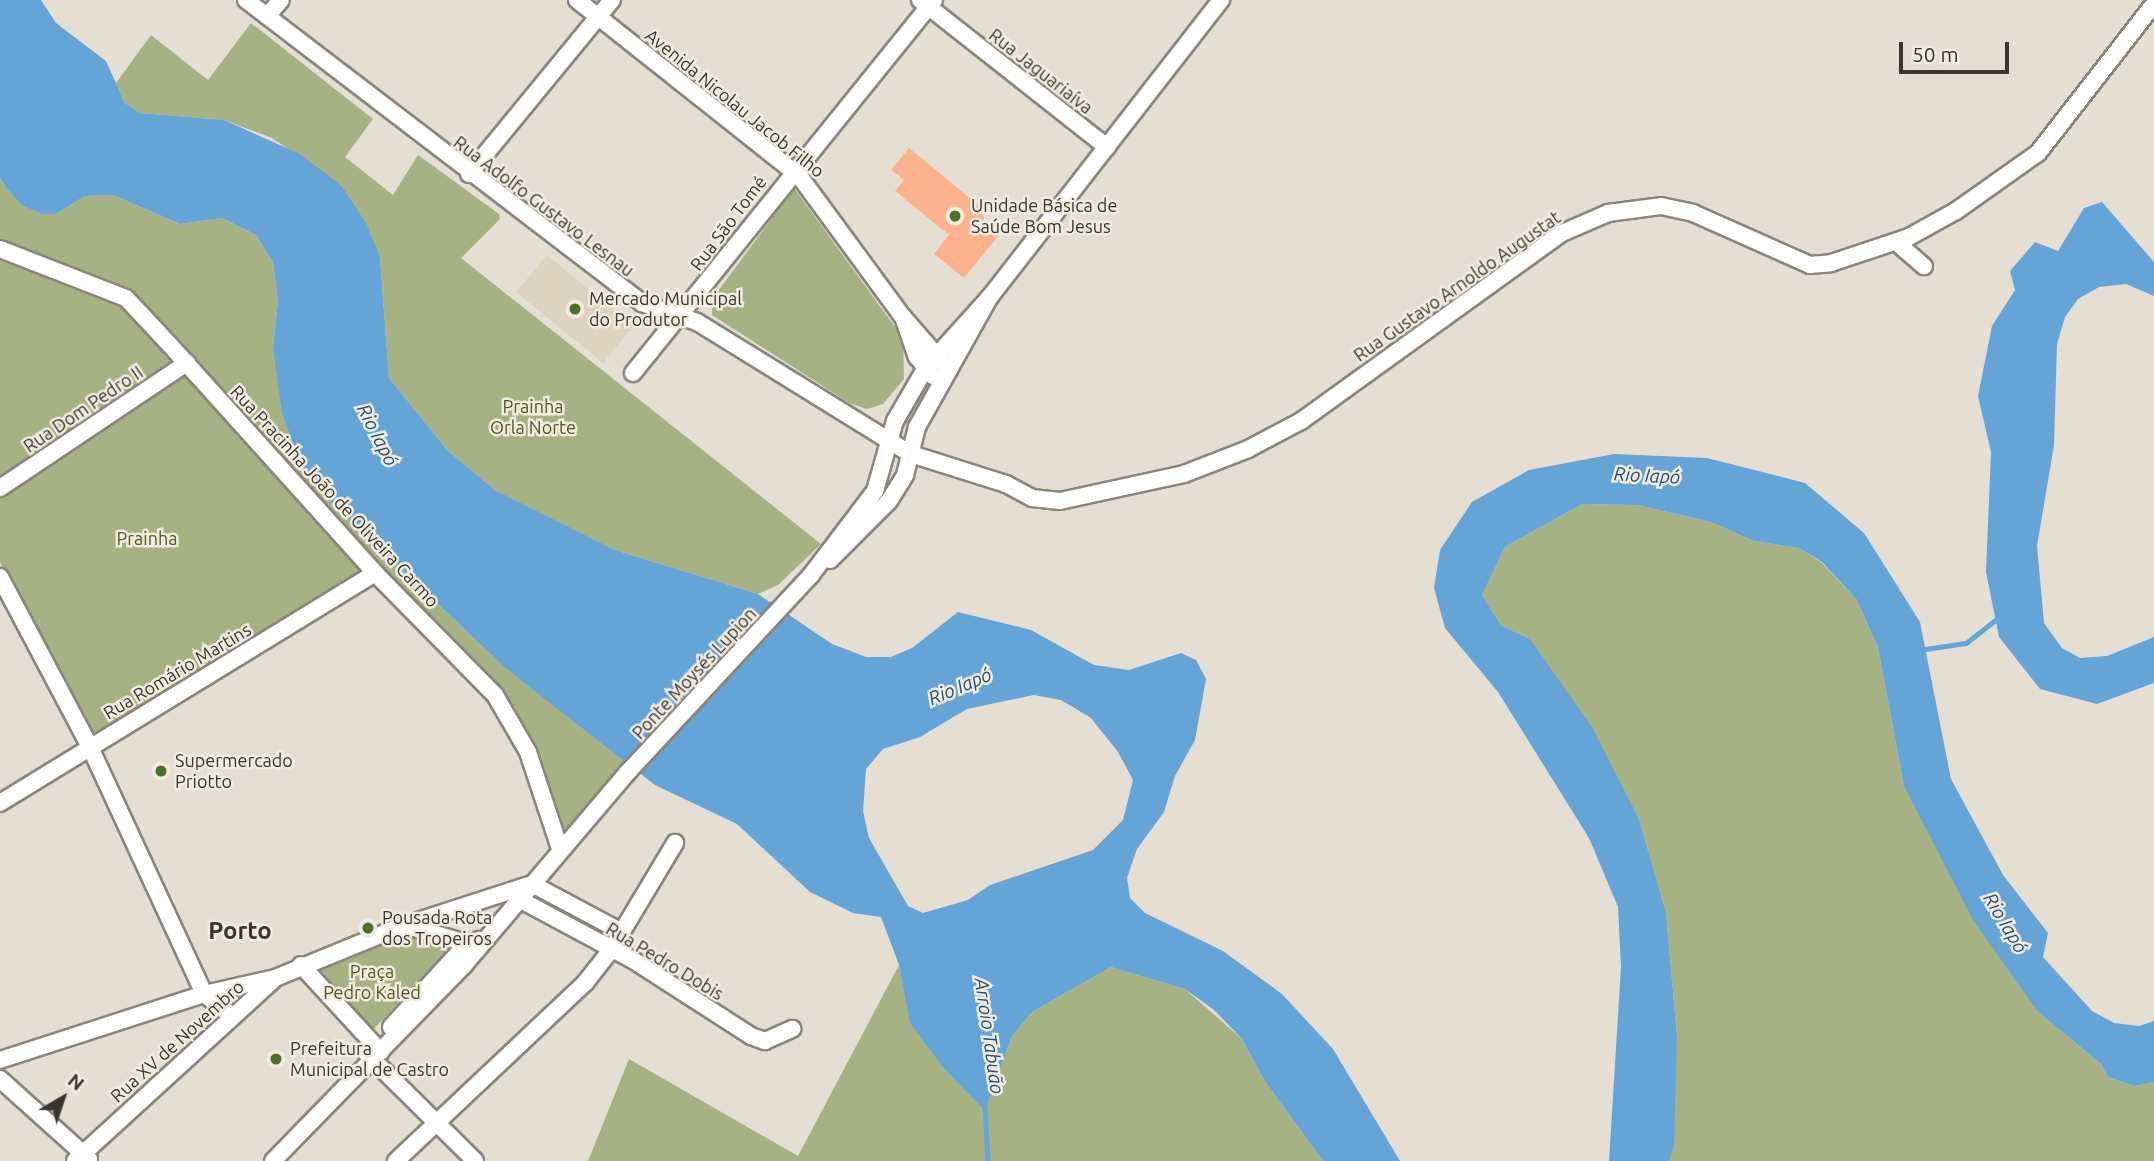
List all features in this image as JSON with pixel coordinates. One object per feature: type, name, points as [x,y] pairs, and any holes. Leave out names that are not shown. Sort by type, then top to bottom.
[{"type":"street","name":"Rua Adolfo Gustavo Lesnau","points":[[246,0],[469,174],[642,303],[722,336],[911,454]]},
{"type":"street","points":[[267,16],[281,0]]},
{"type":"street","name":"Avenida Nicolau Jacob Filho","points":[[576,0],[792,170],[818,196],[903,317],[930,363],[945,376]]},
{"type":"street","points":[[469,174],[612,0]]},
{"type":"street","points":[[811,575],[876,491],[884,475],[888,442],[930,363],[989,298],[1221,0]]},
{"type":"street","name":"Rua Jaguariaíva","points":[[927,2],[1107,147]]},
{"type":"street","name":"Rua São Tomé","points":[[633,373],[681,317],[792,170],[927,2]]},
{"type":"street","name":"Rua Gustavo Arnoldo Augustat","points":[[911,454],[1006,484],[1032,498],[1060,501],[1184,474],[1301,421],[1562,233],[1634,207],[1693,213],[1810,264],[1831,263],[1896,242],[1956,211],[2038,153],[2154,4]]},
{"type":"street","points":[[1896,242],[1924,266]]},
{"type":"street","name":"Rua Pracinha João de Oliveira Carmo","points":[[0,249],[126,298],[187,363],[375,573],[495,695],[528,752],[561,849]]},
{"type":"street","points":[[811,575],[889,501],[911,454],[917,426],[989,298]]},
{"type":"street","name":"Rua Dom Pedro II","points":[[0,488],[187,363]]},
{"type":"street","name":"Rua Romário Martins","points":[[0,803],[375,573]]},
{"type":"street","name":"Ponte Moysés Lupion","points":[[274,1161],[519,899],[628,772],[811,575]]},
{"type":"street","points":[[0,577],[90,747],[204,994],[232,1016]]},
{"type":"street","points":[[396,1161],[585,983],[611,950],[675,843]]},
{"type":"street","points":[[0,1060],[204,994],[275,978],[301,965],[402,926],[532,884]]},
{"type":"street","name":"Rua Pedro Dobis","points":[[532,884],[622,932]]},
{"type":"street","name":"Rua Pedro Dobis","points":[[519,899],[611,950],[751,1036],[765,1041],[792,1029]]},
{"type":"street","points":[[402,926],[481,939],[474,902]]},
{"type":"street","points":[[301,965],[435,1124],[475,1161]]},
{"type":"street","name":"Rua XV de Novembro","points":[[83,1158],[275,978]]},
{"type":"street","points":[[236,986],[248,1002]]},
{"type":"street","points":[[0,1079],[83,1158]]},
{"type":"shaded area","name":"Mercado Municipal do Produtor","points":[[547,255],[633,326],[603,363],[516,292]]},
{"type":"green space","name":"Prainha Orla Norte","points":[[251,23],[373,119],[345,157],[393,195],[418,155],[499,214],[500,219],[461,258],[821,544],[778,585],[758,594],[615,550],[558,524],[495,490],[448,451],[389,378],[380,257],[341,185],[272,138],[224,120],[140,113],[125,103],[116,83],[151,35],[208,80]]},
{"type":"green space","points":[[0,178],[5,186],[56,214],[85,196],[113,195],[180,224],[222,218],[256,235],[273,262],[278,300],[273,348],[301,464],[318,489],[504,667],[630,763],[565,837],[522,728],[128,296],[0,247]]},
{"type":"green space","points":[[794,188],[903,338],[904,379],[883,404],[867,409],[849,403],[712,315],[713,298]]},
{"type":"green space","name":"Prainha","points":[[0,256],[120,303],[135,315],[367,571],[91,742],[0,562]]},
{"type":"green space","points":[[1582,504],[1637,505],[1711,522],[1754,541],[1799,548],[1821,562],[1857,600],[1878,648],[1904,786],[2038,1012],[2101,1064],[2108,1077],[2135,1086],[2154,1082],[2154,1161],[1669,1161],[1677,1036],[1666,912],[1639,819],[1530,639],[1501,625],[1482,595],[1505,547]]},
{"type":"green space","name":"Praça Pedro Kaled","points":[[418,929],[436,935],[448,949],[372,1031],[309,968]]},
{"type":"green space","points":[[899,965],[911,1023],[944,1069],[985,1109],[1012,1036],[1032,1012],[1111,967],[1185,989],[1242,1039],[1264,1080],[1323,1161],[588,1161],[629,1059],[798,1156]]},
{"type":"water","name":"Rio Iapó","points":[[0,0],[41,0],[56,23],[106,61],[125,103],[140,113],[224,120],[298,153],[341,185],[366,223],[380,257],[389,378],[448,451],[495,490],[615,550],[758,594],[832,644],[866,657],[891,657],[912,648],[958,612],[1031,630],[1094,665],[1129,670],[1181,653],[1196,660],[1206,679],[1195,740],[1175,776],[1164,812],[1137,849],[1127,878],[1130,898],[1145,913],[1223,951],[1282,994],[1333,1049],[1400,1161],[1323,1161],[1264,1080],[1242,1039],[1214,1010],[1185,989],[1111,967],[1032,1012],[1012,1036],[985,1110],[944,1069],[910,1023],[899,965],[881,917],[853,913],[810,892],[737,824],[655,785],[504,667],[318,489],[301,464],[282,413],[273,348],[278,300],[273,262],[256,235],[222,218],[180,224],[113,195],[85,196],[56,214],[42,214],[22,205],[0,178]],"holes":[[[1034,695],[1061,700],[1091,718],[1118,752],[1133,780],[1123,820],[1093,850],[990,885],[968,900],[923,913],[908,906],[869,838],[863,811],[866,769],[883,749],[920,737],[967,709]]]},
{"type":"water","points":[[2102,202],[2154,262],[2154,296],[2126,284],[2099,287],[2078,299],[2065,317],[2057,344],[2054,445],[2037,546],[2044,623],[2062,648],[2080,658],[2107,656],[2154,637],[2154,683],[2097,704],[2040,689],[1999,637],[1986,572],[1991,452],[1978,396],[1992,326],[2015,290],[2010,271],[2035,242],[2058,251],[2084,208]]},
{"type":"water","name":"Rio Iapó","points":[[1614,454],[1707,458],[1805,483],[1864,533],[1920,622],[1951,779],[2003,875],[2048,933],[2043,957],[2092,1011],[2114,1023],[2139,1026],[2154,1021],[2154,1082],[2135,1086],[2108,1077],[2101,1064],[2038,1012],[1973,920],[1904,786],[1878,648],[1857,600],[1822,562],[1799,548],[1754,541],[1711,522],[1637,505],[1582,504],[1505,547],[1482,595],[1501,625],[1530,639],[1592,727],[1639,819],[1666,912],[1677,1036],[1674,1145],[1669,1161],[1609,1161],[1621,967],[1618,907],[1589,838],[1498,692],[1445,628],[1434,588],[1440,550],[1472,502],[1529,470]]},
{"type":"building","name":"Unidade Básica de Saúde Bom Jesus","points":[[909,148],[983,209],[984,223],[999,235],[964,278],[934,254],[949,235],[895,191],[904,180],[891,170]]},
{"type":"waterway","points":[[1919,650],[1966,643],[1999,617]]},
{"type":"waterway","name":"Arroio Tabuão","points":[[985,1106],[988,1161]]},
{"type":"place","name":"Unidade Básica de Saúde Bom Jesus","points":[[955,216]]},
{"type":"place","name":"Mercado Municipal do Produtor","points":[[575,309]]},
{"type":"place","name":"Supermercado Priotto","points":[[161,771]]},
{"type":"place","name":"Pousada Rota dos Tropeiros","points":[[368,928]]},
{"type":"place","name":"Prefeitura Municipal de Castro","points":[[276,1059]]},
{"type":"district","name":"Porto","points":[[240,931]]}]
